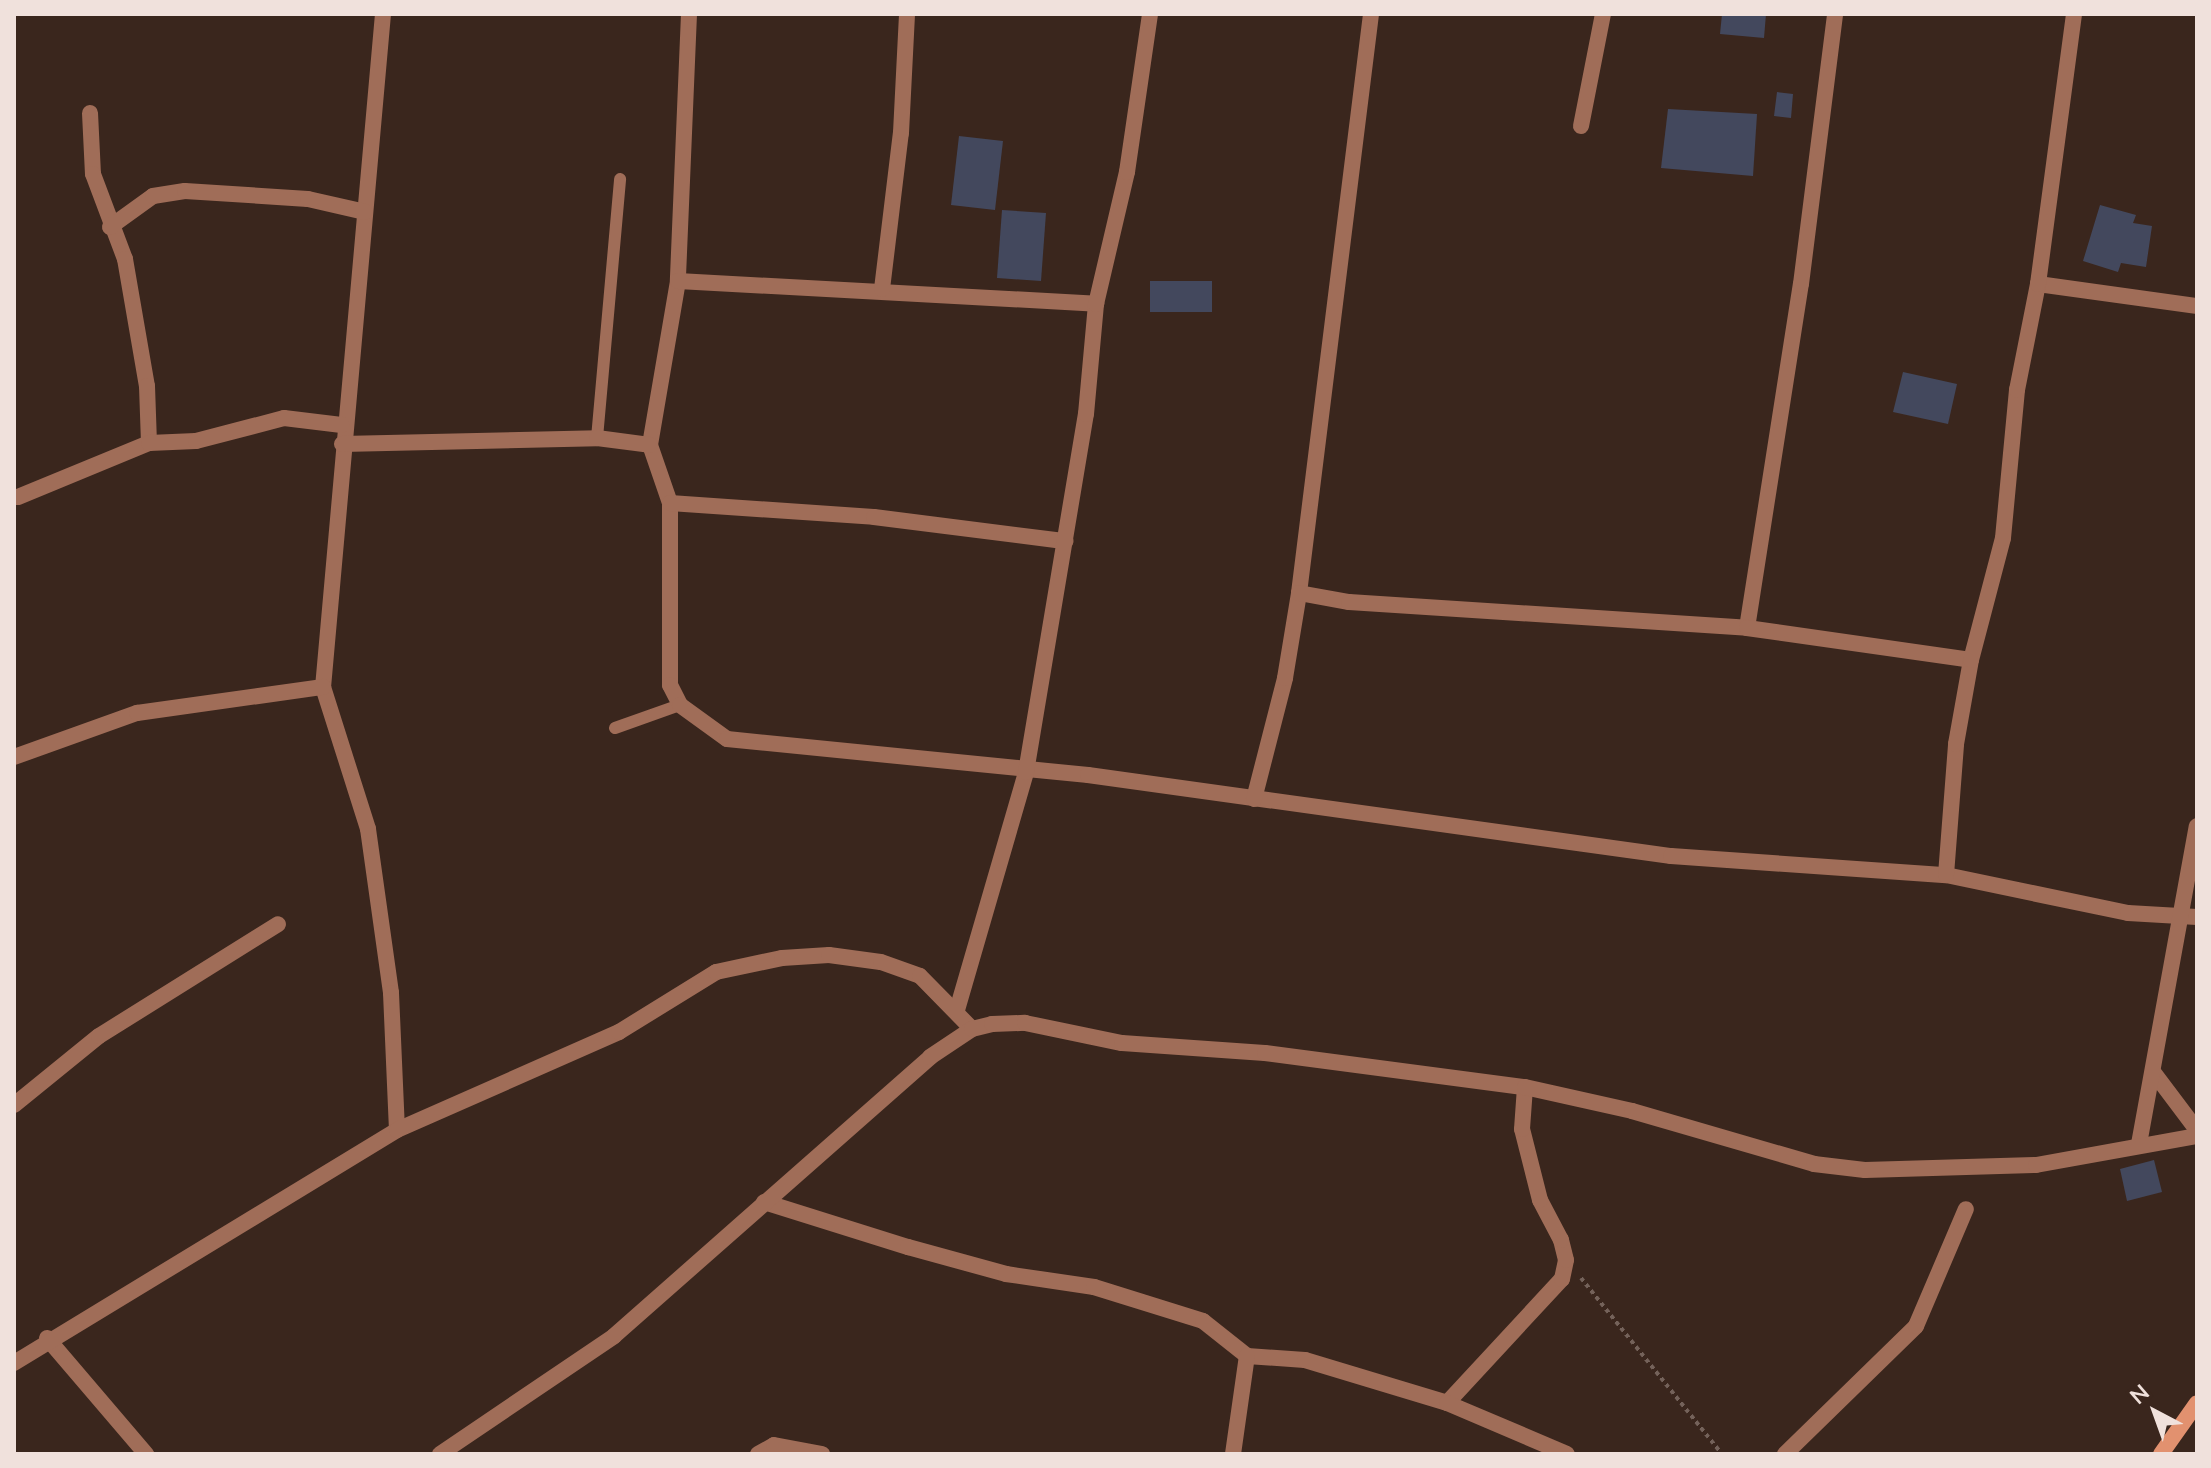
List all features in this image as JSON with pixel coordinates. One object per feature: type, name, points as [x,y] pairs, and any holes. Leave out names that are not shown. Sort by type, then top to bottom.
[{"type":"street","points":[[383,14],[342,425],[323,687],[368,829],[391,993],[397,1130]]},
{"type":"street","points":[[689,14],[678,281],[650,445],[670,503],[670,685],[680,705],[727,739],[758,746],[1026,772],[1254,799],[1671,856],[1946,875],[2062,902],[2178,920],[2197,917]]},
{"type":"street","points":[[882,289],[901,133],[907,14]]},
{"type":"street","points":[[957,1010],[1026,772],[1065,541],[1096,304],[1127,172],[1150,14]]},
{"type":"street","points":[[1254,799],[1285,678],[1299,593],[1371,14]]},
{"type":"street","points":[[1581,126],[1603,14]]},
{"type":"street","points":[[1747,628],[1799,298],[1835,14]]},
{"type":"street","points":[[1946,875],[1956,744],[1971,660],[2003,538],[2017,390],[2038,284],[2074,14]]},
{"type":"street","points":[[90,113],[93,174],[110,227],[125,259],[147,386],[149,443]]},
{"type":"street","points":[[110,227],[153,196],[185,191],[308,199],[365,212]]},
{"type":"street","points":[[678,281],[882,289],[1096,304]]},
{"type":"street","points":[[2038,284],[2197,306]]},
{"type":"street","points":[[18,497],[149,443],[196,441],[284,418],[342,425]]},
{"type":"street","points":[[342,444],[597,438],[650,445]]},
{"type":"street","points":[[670,503],[874,517],[1065,541]]},
{"type":"street","points":[[1299,593],[1349,602],[1747,628],[1971,660]]},
{"type":"street","points":[[14,757],[137,713],[323,687]]},
{"type":"street","points":[[2139,1144],[2197,826]]},
{"type":"street","points":[[14,1105],[99,1036],[278,924]]},
{"type":"street","points":[[14,1363],[47,1338],[397,1130],[619,1032],[716,972],[750,961],[829,955],[881,962],[920,976],[957,1010],[972,1029]]},
{"type":"street","points":[[440,1454],[614,1336],[918,1067],[972,1029],[1025,1023],[1122,1043],[1265,1053],[1525,1087],[1632,1111],[1814,1164],[1865,1170],[2036,1165],[2197,1133],[2154,1073]]},
{"type":"street","points":[[1447,1403],[1556,1290],[1566,1260],[1531,1171],[1522,1129],[1525,1087]]},
{"type":"street","points":[[764,1202],[1006,1274],[1094,1287],[1203,1321],[1247,1356],[1305,1360],[1447,1403],[1567,1454]]},
{"type":"street","points":[[1785,1454],[1916,1326],[1966,1209]]},
{"type":"street","points":[[47,1338],[146,1454]]},
{"type":"street","points":[[1233,1454],[1247,1356]]},
{"type":"street","points":[[2161,1454],[2197,1403]]},
{"type":"street","points":[[758,1454],[774,1445],[822,1454]]},
{"type":"lane","points":[[597,438],[620,179]]},
{"type":"lane","points":[[615,728],[680,705]]},
{"type":"path","points":[[1566,1260],[1722,1454]]},
{"type":"building","points":[[1722,14],[1766,14],[1764,38],[1720,34]]},
{"type":"building","points":[[1777,92],[1793,94],[1791,118],[1774,116]]},
{"type":"building","points":[[1668,109],[1757,114],[1753,176],[1661,168]]},
{"type":"building","points":[[959,136],[1003,141],[995,210],[951,205]]},
{"type":"building","points":[[2100,205],[2136,215],[2133,223],[2152,226],[2146,267],[2121,263],[2118,272],[2083,261]]},
{"type":"building","points":[[1002,210],[1046,213],[1041,281],[997,278]]},
{"type":"building","points":[[1150,281],[1212,281],[1212,312],[1150,312]]},
{"type":"building","points":[[1903,372],[1957,384],[1948,424],[1893,412]]},
{"type":"building","points":[[2154,1160],[2162,1192],[2127,1201],[2120,1169]]}]
